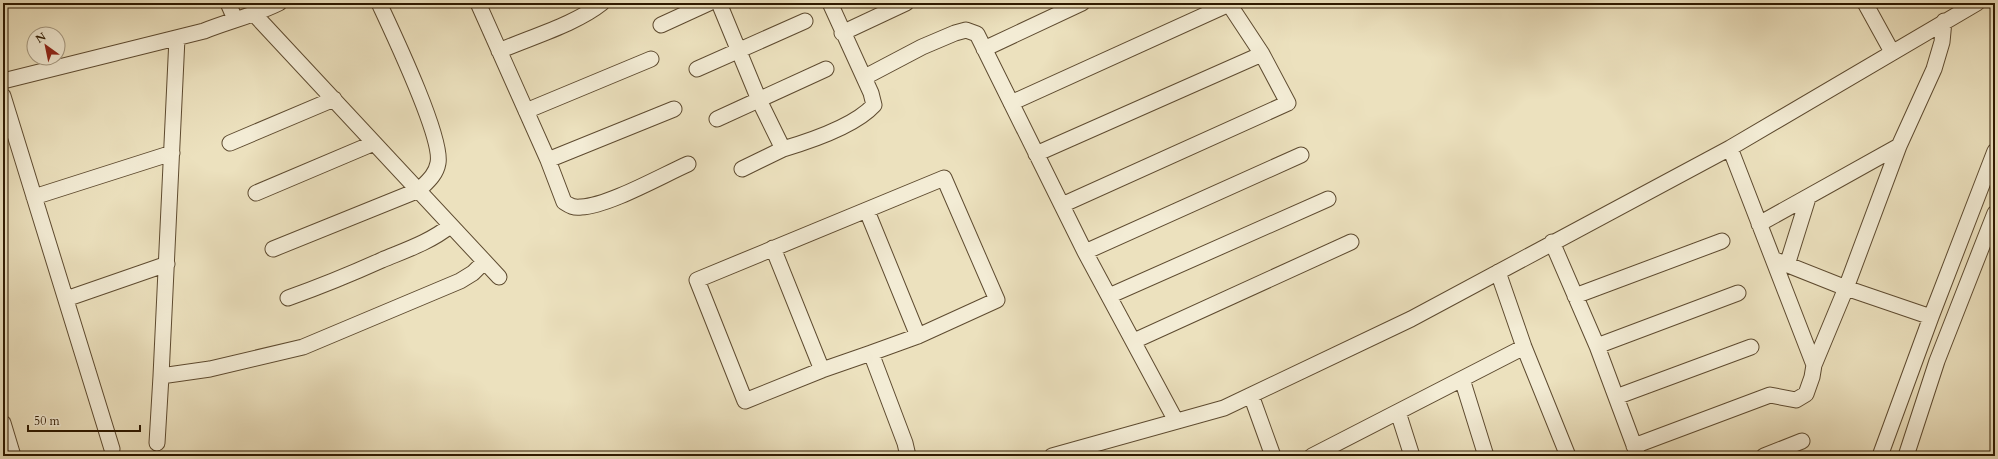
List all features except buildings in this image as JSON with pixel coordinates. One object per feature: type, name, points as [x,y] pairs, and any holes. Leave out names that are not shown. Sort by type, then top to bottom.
[{"type":"street","points":[[228,3],[235,19]]},
{"type":"street","points":[[3,81],[204,31],[235,19],[255,15],[279,3]]},
{"type":"street","points":[[273,249],[419,190],[435,173],[439,161],[434,136],[413,81],[379,3]]},
{"type":"street","points":[[478,3],[548,160],[564,202],[573,207],[583,208],[601,202],[688,164]]},
{"type":"street","points":[[499,50],[571,20],[594,9],[602,3]]},
{"type":"street","points":[[661,25],[709,3]]},
{"type":"street","points":[[719,3],[759,100],[783,149]]},
{"type":"street","points":[[742,169],[783,149],[810,142],[865,115],[874,105],[865,77],[842,33],[830,3]]},
{"type":"street","points":[[842,33],[906,3]]},
{"type":"street","points":[[984,49],[1082,3]]},
{"type":"street","points":[[1865,3],[1892,52]]},
{"type":"street","points":[[1060,455],[1224,408],[1411,319],[1552,242],[1730,148],[1977,3]]},
{"type":"street","points":[[1011,103],[1223,6],[1231,7],[1262,54],[1288,103],[1062,205]]},
{"type":"street","points":[[255,15],[499,277]]},
{"type":"street","points":[[697,69],[805,21]]},
{"type":"street","points":[[1552,242],[1597,346],[1636,451],[1770,395],[1796,400],[1806,394],[1810,386],[1814,365],[1846,288],[1899,146],[1934,69],[1942,42],[1944,21]]},
{"type":"street","points":[[865,77],[922,47],[966,30],[977,34],[1086,252],[1176,421]]},
{"type":"street","points":[[157,443],[177,38]]},
{"type":"street","points":[[1036,154],[1262,54]]},
{"type":"street","points":[[526,111],[651,59]]},
{"type":"street","points":[[717,119],[826,69]]},
{"type":"street","points":[[3,96],[112,449]]},
{"type":"street","points":[[230,143],[334,100]]},
{"type":"street","points":[[548,160],[674,109]]},
{"type":"street","points":[[256,193],[374,142]]},
{"type":"street","points":[[1759,224],[1899,146]]},
{"type":"street","points":[[1730,148],[1814,365]]},
{"type":"street","points":[[1880,456],[1931,317],[1995,151]]},
{"type":"street","points":[[34,197],[172,153]]},
{"type":"street","points":[[1086,252],[1301,155]]},
{"type":"street","points":[[944,178],[997,300],[918,336],[822,370],[745,401],[697,280],[773,248],[867,211],[944,178]]},
{"type":"street","points":[[1787,265],[1808,198]]},
{"type":"street","points":[[1109,296],[1328,200]]},
{"type":"street","points":[[867,211],[918,336]]},
{"type":"street","points":[[1906,456],[1937,361],[1995,213]]},
{"type":"street","points":[[288,298],[412,248],[431,239],[450,226]]},
{"type":"street","points":[[1575,296],[1722,241]]},
{"type":"street","points":[[1134,341],[1351,242]]},
{"type":"street","points":[[773,248],[822,370]]},
{"type":"street","points":[[1773,259],[1846,288],[1931,317]]},
{"type":"street","points":[[161,376],[210,369],[303,347],[460,281],[473,273],[484,262]]},
{"type":"street","points":[[66,299],[167,264]]},
{"type":"street","points":[[1498,272],[1524,347],[1568,456]]},
{"type":"street","points":[[1597,346],[1738,293]]},
{"type":"street","points":[[1312,456],[1339,450],[1398,412],[1524,347]]},
{"type":"street","points":[[1616,397],[1751,347]]},
{"type":"street","points":[[871,353],[905,443],[908,456]]},
{"type":"street","points":[[1462,379],[1486,456]]},
{"type":"street","points":[[1251,395],[1273,456]]},
{"type":"street","points":[[1398,412],[1412,456]]},
{"type":"street","points":[[3,423],[13,456]]},
{"type":"street","points":[[1764,456],[1802,441]]}]
